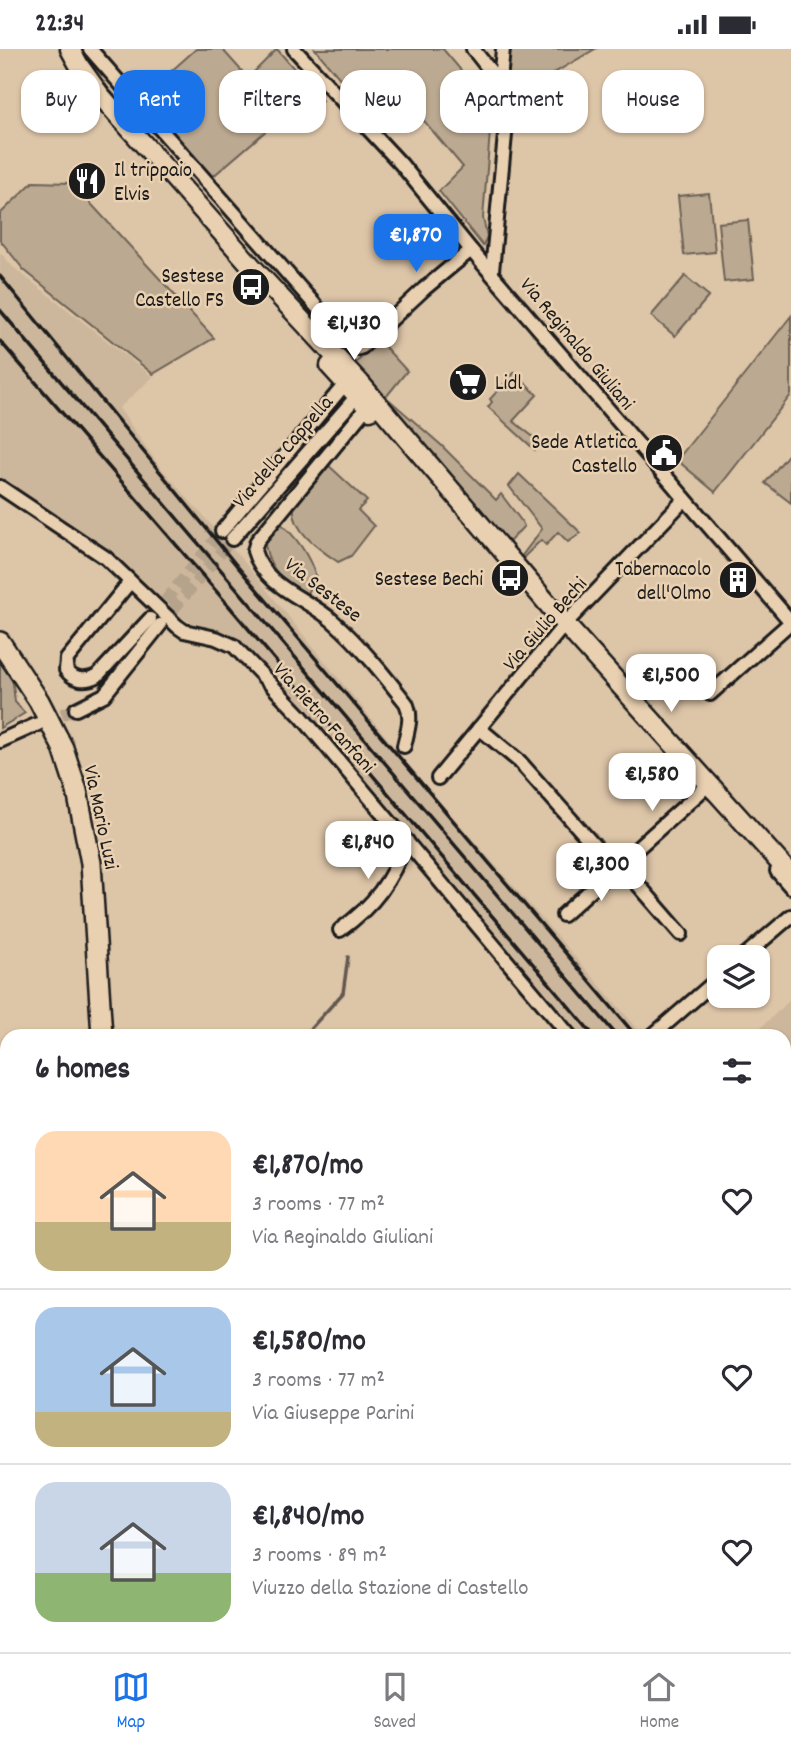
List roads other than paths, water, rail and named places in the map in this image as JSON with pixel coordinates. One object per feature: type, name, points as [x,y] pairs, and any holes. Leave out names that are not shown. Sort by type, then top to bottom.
[{"type":"main road","points":[[70,49],[100,95],[393,420],[565,624],[791,875]]},
{"type":"main road","points":[[281,297],[355,394],[459,499]]},
{"type":"main road","name":"Via Mario Luzi","points":[[0,642],[39,701],[71,770],[87,836],[94,892],[102,1029]]},
{"type":"main road","name":"Via Mario Luzi","points":[[89,1029],[96,936]]},
{"type":"street","points":[[90,49],[334,328],[356,349],[362,347],[471,250]]},
{"type":"street","name":"Via Reginaldo Giuliani","points":[[294,49],[393,155],[471,250],[492,271],[791,622]]},
{"type":"street","points":[[473,49],[490,70]]},
{"type":"street","points":[[500,70],[503,49]]},
{"type":"street","points":[[492,271],[505,133]]},
{"type":"street","name":"Via della Cappella","points":[[325,345],[355,394],[393,420]]},
{"type":"street","name":"Via della Cappella","points":[[227,535],[355,394]]},
{"type":"street","name":"Via Sestese","points":[[355,394],[257,541],[254,551],[267,574],[331,619],[358,645],[406,703],[410,719],[404,746]]},
{"type":"street","name":"Via Pietro Fanfani","points":[[0,487],[106,558],[184,631],[216,638],[234,646],[300,716],[564,1029]]},
{"type":"street","name":"Via Giulio Bechi","points":[[438,778],[565,624],[685,499]]},
{"type":"street","points":[[76,709],[104,695],[155,622],[97,676],[79,679],[66,670],[67,660],[130,582]]},
{"type":"street","points":[[710,694],[791,622]]},
{"type":"street","points":[[0,741],[38,724]]},
{"type":"street","points":[[479,728],[520,762],[606,859],[628,873],[681,934]]},
{"type":"street","points":[[563,915],[708,785],[720,807],[791,887]]},
{"type":"street","points":[[340,930],[365,912],[383,889],[407,841]]},
{"type":"street","points":[[757,945],[791,916]]},
{"type":"street","points":[[660,1029],[707,988]]},
{"type":"waterway","points":[[310,1029],[343,993],[348,957]]},
{"type":"tunnel","points":[[154,615],[222,531]]},
{"type":"tunnel","points":[[161,624],[232,539]]},
{"type":"tunnel","points":[[45,721],[76,709]]},
{"type":"railway","points":[[0,276],[237,566],[630,1029]]},
{"type":"railway","points":[[0,310],[611,1029]]},
{"type":"railway","points":[[0,341],[588,1029]]},
{"type":"place","name":"Il trippaio Elvis","points":[[87,181]]},
{"type":"place","name":"Sestese Castello FS","points":[[251,287]]},
{"type":"place","name":"Lidl","points":[[468,382]]},
{"type":"place","name":"Sede Atletica Castello","points":[[664,453]]},
{"type":"place","name":"Sestese Bechi","points":[[510,578]]},
{"type":"place","name":"Tabernacolo dell'Olmo","points":[[738,580]]}]
